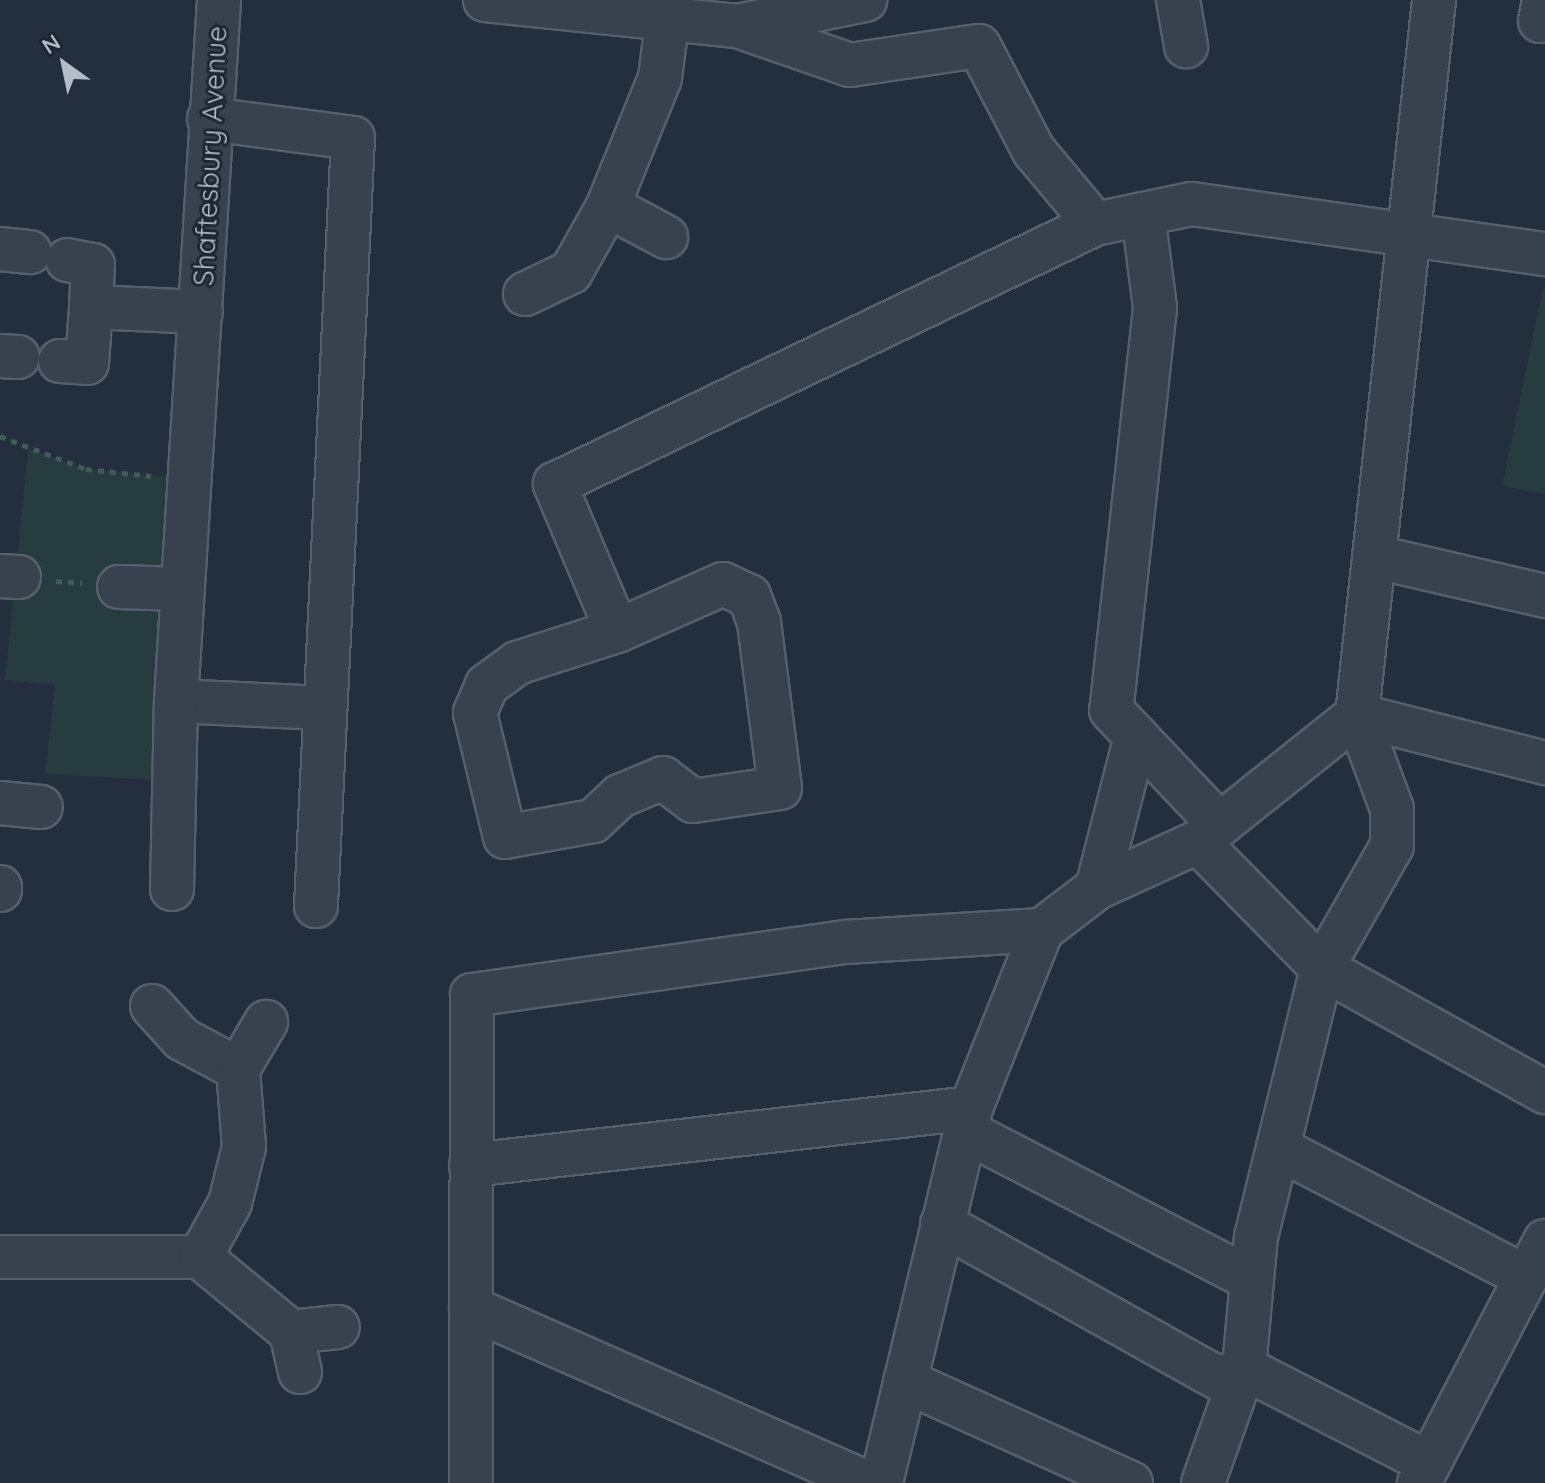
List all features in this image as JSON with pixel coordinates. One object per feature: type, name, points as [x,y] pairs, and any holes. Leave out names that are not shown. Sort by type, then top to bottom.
[{"type":"street","name":"Shaftesbury Avenue","points":[[172,889],[176,701],[201,312],[209,119],[219,0]]},
{"type":"street","points":[[485,0],[667,23],[737,26],[865,0]]},
{"type":"street","points":[[1178,0],[1186,46]]},
{"type":"street","points":[[1203,1483],[1244,1368],[1252,1280],[1278,1148],[1322,968],[1392,846],[1392,809],[1357,715],[1413,234],[1434,0]]},
{"type":"street","points":[[525,294],[571,272],[608,206],[660,78],[667,23]]},
{"type":"street","points":[[737,26],[850,65],[979,46],[1034,151],[1095,224]]},
{"type":"street","points":[[209,119],[368,140],[323,708],[316,906]]},
{"type":"street","points":[[617,631],[555,484],[1095,224],[1192,204],[1545,254]]},
{"type":"street","points":[[608,206],[666,237]]},
{"type":"street","points":[[1143,214],[1155,308],[1111,710],[1136,736],[1209,833],[1322,968],[1545,1092]]},
{"type":"street","points":[[32,254],[93,265],[87,363],[60,361]]},
{"type":"street","name":"Shaftesbury Avenue","points":[[91,307],[201,312]]},
{"type":"street","points":[[1376,557],[1545,596]]},
{"type":"street","points":[[119,587],[182,589]]},
{"type":"street","points":[[712,587],[749,596],[759,622],[780,788],[693,801],[663,778],[620,796],[593,821],[505,837],[475,713],[487,685],[517,663],[617,631],[712,587]]},
{"type":"street","points":[[176,701],[323,708]]},
{"type":"street","points":[[1357,715],[1545,763]]},
{"type":"street","points":[[881,1483],[968,1120],[1042,930],[1097,888],[1209,833],[1357,715]]},
{"type":"street","points":[[1097,888],[1136,736]]},
{"type":"street","points":[[0,803],[41,807]]},
{"type":"street","points":[[471,1483],[472,995],[845,942],[1042,930]]},
{"type":"street","points":[[152,1006],[182,1039],[238,1069]]},
{"type":"street","points":[[200,1257],[230,1203],[244,1147],[238,1069],[266,1022]]},
{"type":"street","points":[[471,1165],[968,1120],[1252,1280]]},
{"type":"street","points":[[1278,1148],[1526,1277]]},
{"type":"street","points":[[942,1224],[1220,1379],[1244,1368]]},
{"type":"street","points":[[1244,1368],[1424,1473],[1545,1241]]},
{"type":"street","points":[[0,1257],[200,1257],[291,1332],[300,1372]]},
{"type":"street","points":[[471,1308],[868,1483]]},
{"type":"street","points":[[291,1332],[338,1327]]},
{"type":"street","points":[[905,1381],[1131,1483]]},
{"type":"path","points":[[0,436],[86,469],[188,479]]},
{"type":"path","points":[[10,576],[119,587]]},
{"type":"green space","points":[[1545,289],[1545,494],[1502,486]]},
{"type":"green space","points":[[28,448],[82,468],[179,478],[163,780],[45,774],[55,685],[5,680]]}]
